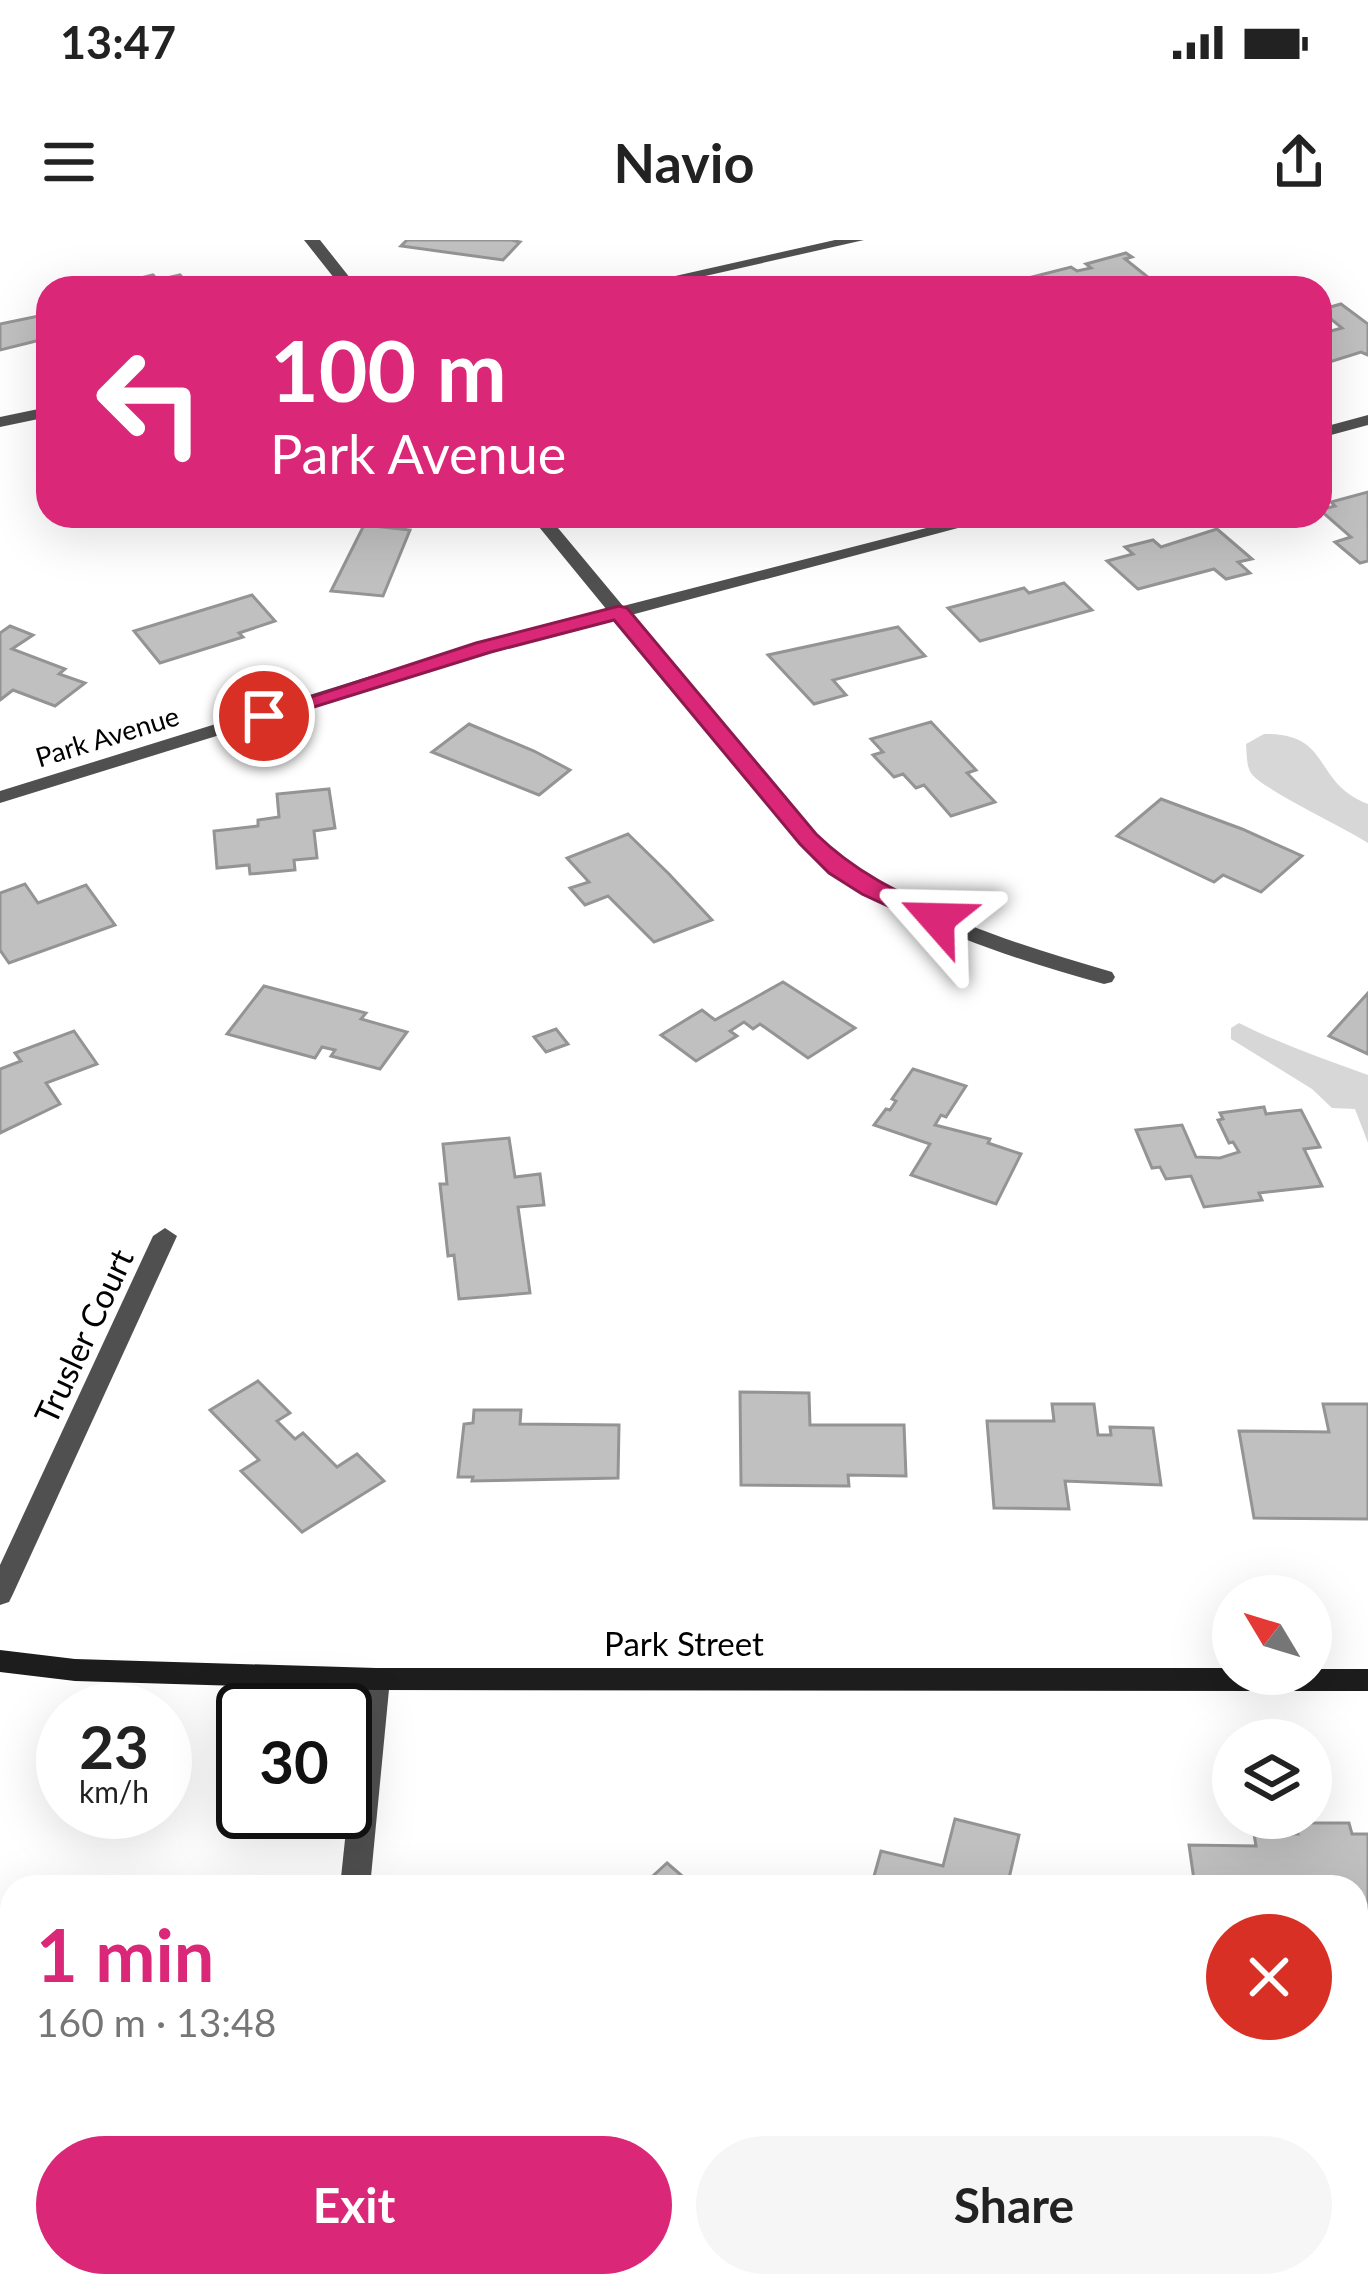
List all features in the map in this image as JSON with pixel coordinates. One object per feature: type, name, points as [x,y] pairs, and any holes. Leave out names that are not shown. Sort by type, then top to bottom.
[{"type":"street","points":[[312,240],[340,276]]},
{"type":"street","points":[[686,276],[856,240]]},
{"type":"street","points":[[0,422],[36,414]]},
{"type":"street","points":[[1332,430],[1368,420]]},
{"type":"street","points":[[549,528],[837,868],[937,919],[1024,954],[1104,977]]},
{"type":"street","name":"Park Avenue","points":[[0,797],[484,647],[947,528]]},
{"type":"street","name":"Trusler Court","points":[[0,1594],[165,1236]]},
{"type":"street","name":"Park Street","points":[[0,1661],[75,1670],[376,1679],[1368,1680]]},
{"type":"street","points":[[356,1875],[376,1679]]},
{"type":"shaded area","points":[[1264,734],[1301,741],[1337,784],[1368,804],[1368,843],[1251,773],[1246,744]]},
{"type":"shaded area","points":[[1239,1023],[1368,1075],[1368,1143],[1355,1109],[1332,1108],[1312,1089],[1231,1039],[1231,1028]]},
{"type":"building","points":[[407,240],[520,242],[503,260],[401,246]]},
{"type":"building","points":[[1126,253],[1132,257],[1125,259],[1146,276],[1036,276],[1071,267],[1077,271],[1091,268],[1086,264]]},
{"type":"building","points":[[1341,304],[1368,324],[1368,355],[1361,352],[1332,361],[1332,331],[1342,328],[1332,320],[1332,307]]},
{"type":"building","points":[[36,316],[36,341],[0,350],[0,324]]},
{"type":"building","points":[[1368,492],[1368,561],[1360,563],[1335,542],[1351,537],[1332,520],[1332,502]]},
{"type":"building","points":[[362,528],[410,530],[383,596],[331,591]]},
{"type":"building","points":[[1217,529],[1252,559],[1238,562],[1250,573],[1226,579],[1214,569],[1138,589],[1107,561],[1133,554],[1125,547],[1153,540],[1161,547]]},
{"type":"building","points":[[1064,583],[1092,610],[980,641],[948,608],[1024,588],[1029,593]]},
{"type":"building","points":[[252,595],[275,621],[239,633],[243,637],[160,663],[134,631]]},
{"type":"building","points":[[10,626],[33,635],[12,649],[65,669],[59,674],[85,683],[55,706],[13,690],[0,700],[0,633]]},
{"type":"building","points":[[898,627],[925,656],[833,680],[846,695],[814,704],[768,655]]},
{"type":"building","points":[[931,722],[976,770],[967,773],[995,802],[951,816],[924,785],[916,788],[903,774],[894,777],[873,755],[883,752],[871,739]]},
{"type":"building","points":[[469,724],[570,770],[539,795],[432,752]]},
{"type":"building","points":[[329,789],[335,828],[314,831],[317,858],[294,860],[295,870],[250,874],[249,865],[217,868],[214,831],[258,826],[258,820],[279,817],[277,794]]},
{"type":"building","points":[[1161,799],[1302,856],[1261,892],[1223,875],[1214,882],[1117,836]]},
{"type":"building","points":[[628,834],[712,920],[654,942],[608,896],[585,905],[570,888],[589,882],[567,858]]},
{"type":"building","points":[[25,884],[38,903],[86,885],[115,925],[9,963],[0,950],[0,893]]},
{"type":"building","points":[[783,982],[855,1028],[808,1058],[760,1024],[753,1029],[744,1022],[730,1031],[737,1036],[696,1061],[661,1035],[702,1010],[715,1020]]},
{"type":"building","points":[[264,986],[366,1013],[361,1019],[407,1032],[380,1069],[331,1056],[335,1050],[322,1047],[315,1058],[227,1034]]},
{"type":"building","points":[[1368,993],[1368,1054],[1329,1036]]},
{"type":"building","points":[[556,1029],[568,1044],[546,1052],[534,1037]]},
{"type":"building","points":[[74,1031],[97,1064],[46,1083],[60,1104],[0,1133],[0,1069],[21,1061],[15,1053]]},
{"type":"building","points":[[913,1069],[966,1086],[946,1117],[941,1115],[935,1125],[990,1139],[988,1143],[1021,1154],[996,1204],[911,1175],[930,1144],[874,1125],[890,1110],[896,1101],[892,1099]]},
{"type":"building","points":[[1264,1107],[1266,1114],[1301,1110],[1320,1147],[1304,1149],[1322,1186],[1259,1193],[1262,1200],[1204,1207],[1191,1176],[1166,1179],[1160,1167],[1152,1168],[1136,1130],[1182,1125],[1196,1157],[1220,1158],[1239,1152],[1229,1143],[1218,1120],[1223,1119],[1220,1113]]},
{"type":"building","points":[[509,1138],[515,1177],[540,1174],[544,1205],[518,1207],[530,1293],[459,1299],[454,1255],[448,1256],[440,1184],[447,1184],[443,1144]]},
{"type":"building","points":[[258,1381],[290,1413],[277,1421],[295,1439],[303,1433],[337,1467],[357,1454],[384,1481],[302,1532],[241,1471],[259,1460],[210,1410]]},
{"type":"building","points":[[740,1392],[809,1393],[810,1425],[904,1425],[906,1476],[848,1475],[849,1486],[741,1485]]},
{"type":"building","points":[[1052,1404],[1094,1404],[1098,1435],[1111,1435],[1110,1427],[1153,1428],[1161,1485],[1065,1481],[1069,1509],[994,1508],[987,1421],[1054,1421]]},
{"type":"building","points":[[1323,1404],[1368,1404],[1368,1519],[1254,1518],[1239,1431],[1329,1432]]},
{"type":"building","points":[[474,1410],[521,1410],[520,1424],[619,1425],[618,1478],[472,1481],[473,1477],[458,1477],[464,1424],[473,1423]]},
{"type":"building","points":[[955,1819],[1019,1835],[1010,1875],[874,1875],[881,1851],[943,1866]]},
{"type":"building","points":[[1332,1823],[1349,1823],[1352,1834],[1368,1834],[1368,1875],[1193,1875],[1189,1845],[1256,1846],[1255,1839],[1332,1839]]},
{"type":"building","points":[[667,1863],[681,1875],[654,1875]]},
{"type":"route","points":[[264,716],[484,647],[619,612],[837,868],[937,919]]}]
